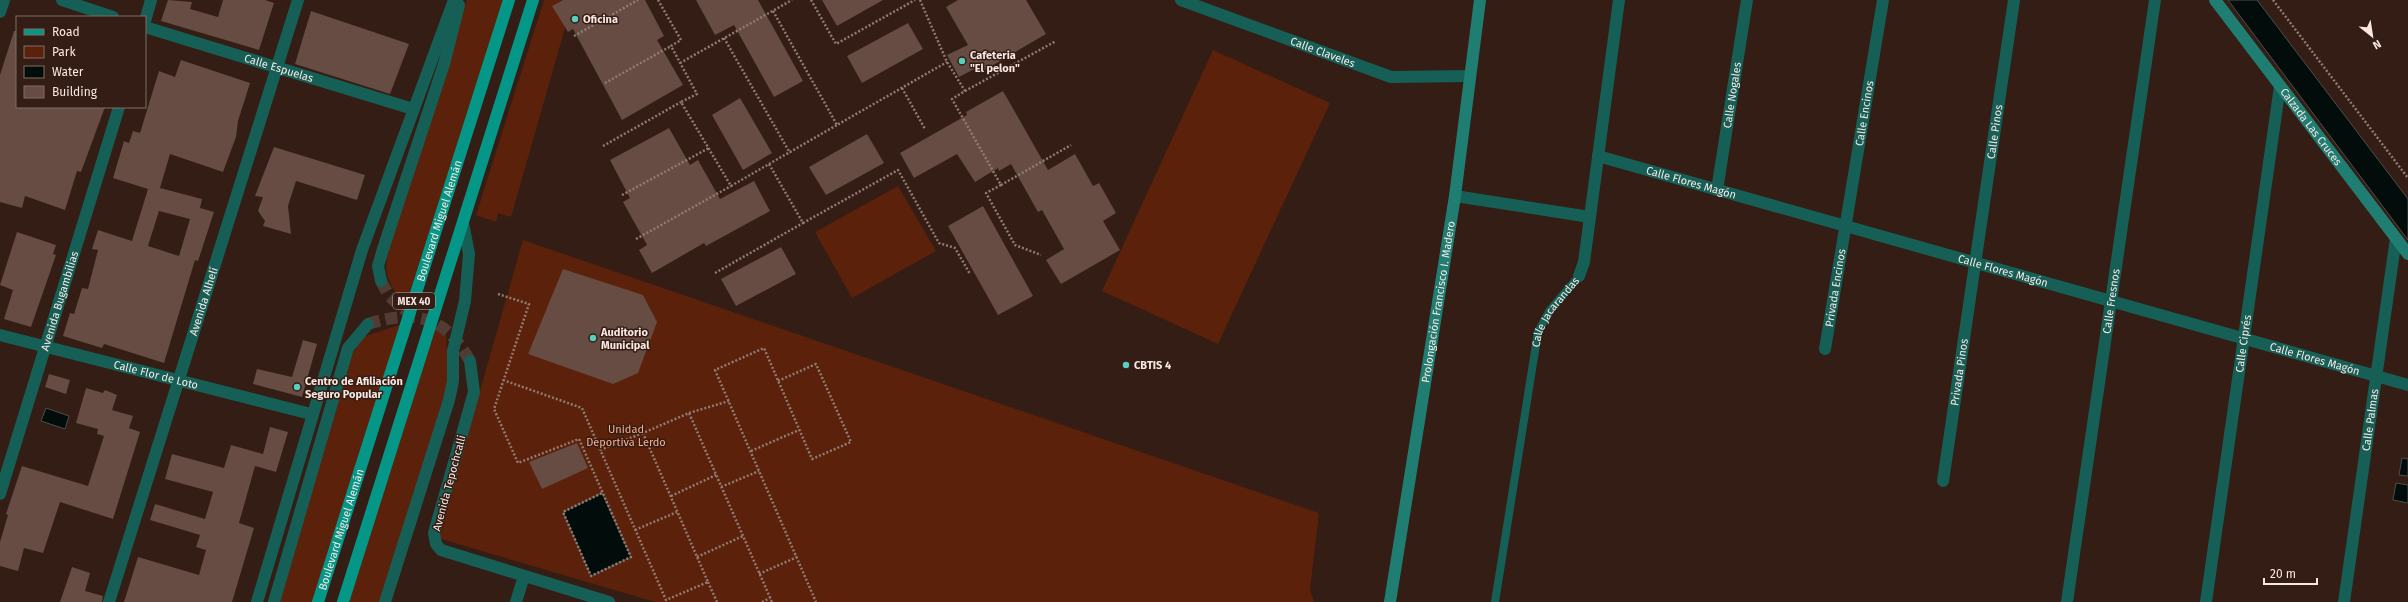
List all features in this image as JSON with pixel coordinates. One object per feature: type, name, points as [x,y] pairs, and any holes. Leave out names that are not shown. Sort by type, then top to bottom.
[{"type":"main road","name":"Boulevard Miguel Alemán","points":[[318,602],[509,0]]},
{"type":"main road","name":"Boulevard Miguel Alemán","points":[[343,602],[533,0]]},
{"type":"main road","name":"Prolongación Francisco I. Madero","points":[[1390,602],[1455,196],[1469,76],[1480,0]]},
{"type":"main road","name":"Calzada Las Cruces","points":[[2215,0],[2408,254]]},
{"type":"street","points":[[0,12],[4,0]]},
{"type":"street","points":[[62,0],[110,16]]},
{"type":"street","points":[[146,18],[151,0]]},
{"type":"street","name":"Avenida Alhelí","points":[[109,602],[298,0]]},
{"type":"street","points":[[256,602],[311,414],[362,250],[454,0]]},
{"type":"street","points":[[381,281],[378,266],[440,78],[460,0]]},
{"type":"street","name":"Calle Claveles","points":[[1181,0],[1391,77],[1469,76]]},
{"type":"street","name":"Calle Jacarandas","points":[[1579,276],[1584,262],[1619,0]]},
{"type":"street","name":"Calle Nogales","points":[[1717,190],[1746,0]]},
{"type":"street","name":"Calle Encinos","points":[[1846,226],[1883,0]]},
{"type":"street","name":"Calle Pinos","points":[[1975,263],[2014,0]]},
{"type":"street","name":"Calle Fresnos","points":[[2067,602],[2156,0]]},
{"type":"street","name":"Calle Espuelas","points":[[146,27],[413,109]]},
{"type":"street","name":"Calle Ciprés","points":[[2206,602],[2280,86]]},
{"type":"street","name":"Avenida Bugambilias","points":[[0,494],[119,108]]},
{"type":"street","name":"Calle Flores Magón","points":[[1598,156],[2408,385]]},
{"type":"street","points":[[1455,196],[1590,216]]},
{"type":"street","points":[[385,602],[449,400],[453,381],[453,350],[465,301],[469,254],[463,223]]},
{"type":"street","name":"Privada Encinos","points":[[1825,349],[1846,226]]},
{"type":"street","name":"Calle Palmas","points":[[2344,602],[2396,238]]},
{"type":"street","name":"Privada Pinos","points":[[1943,481],[1975,263]]},
{"type":"street","points":[[274,602],[348,348],[368,324]]},
{"type":"street","name":"Calle Flor de Loto","points":[[0,336],[311,414]]},
{"type":"street","name":"Avenida Tepochcalli","points":[[470,361],[474,392],[434,533],[436,544],[440,550],[609,602]]},
{"type":"street","points":[[516,602],[524,576]]},
{"type":"lane","name":"Calle Jacarandas","points":[[1495,602],[1538,332],[1550,310],[1579,276]]},
{"type":"path","points":[[574,36],[638,0]]},
{"type":"path","points":[[604,83],[681,40],[658,0]]},
{"type":"path","points":[[680,63],[792,0]]},
{"type":"path","points":[[812,0],[836,44],[915,0]]},
{"type":"path","points":[[920,0],[947,62],[965,91]]},
{"type":"path","points":[[2273,0],[2408,178]]},
{"type":"path","points":[[773,11],[837,125]]},
{"type":"path","points":[[724,38],[790,152]]},
{"type":"path","points":[[1001,185],[952,99],[1056,41]]},
{"type":"path","points":[[604,146],[697,94],[670,46]]},
{"type":"path","points":[[636,239],[947,62]]},
{"type":"path","points":[[902,88],[925,129]]},
{"type":"path","points":[[682,102],[731,186]]},
{"type":"path","points":[[1041,255],[1015,244],[986,193],[1071,145]]},
{"type":"path","points":[[622,196],[709,148]]},
{"type":"path","points":[[769,164],[803,223]]},
{"type":"path","points":[[715,273],[898,170],[938,243],[955,248],[970,274]]},
{"type":"path","points":[[498,294],[529,304],[494,410],[518,463],[579,439],[631,557],[591,576],[564,512],[602,493]]},
{"type":"path","points":[[778,380],[816,364],[850,442],[812,459],[764,348],[716,370],[816,602]]},
{"type":"path","points":[[503,380],[582,408],[666,600],[708,582]]},
{"type":"path","points":[[600,450],[689,413],[729,401]]},
{"type":"path","points":[[689,413],[772,602]]},
{"type":"path","points":[[751,451],[799,430]]},
{"type":"path","points":[[643,433],[717,602]]},
{"type":"path","points":[[721,486],[759,471]]},
{"type":"path","points":[[670,496],[716,475]]},
{"type":"path","points":[[635,530],[677,512]]},
{"type":"path","points":[[697,557],[743,536]]},
{"type":"path","points":[[759,574],[797,558]]},
{"type":"path","points":[[762,602],[770,598]]},
{"type":"green space","points":[[467,0],[504,0],[405,307],[390,283],[386,270],[390,243]]},
{"type":"green space","points":[[544,0],[573,0],[511,217],[498,213],[496,222],[476,215]]},
{"type":"green space","points":[[1213,50],[1330,103],[1218,344],[1102,291]]},
{"type":"green space","points":[[898,186],[936,251],[852,298],[815,232]]},
{"type":"green space","name":"Unidad Deportiva Lerdo","points":[[523,240],[1319,513],[1310,590],[1314,602],[655,602],[438,538]]},
{"type":"green space","points":[[402,324],[315,602],[277,602],[352,354],[363,337]]},
{"type":"green space","points":[[442,326],[446,332],[449,383],[379,602],[347,602],[435,328]]},
{"type":"water","points":[[2228,0],[2257,0],[2408,199],[2408,240]]},
{"type":"water","points":[[46,408],[69,416],[65,429],[41,421]]},
{"type":"water","points":[[2402,458],[2408,459],[2408,476],[2399,475]]},
{"type":"water","points":[[2396,483],[2408,485],[2408,503],[2393,500]]},
{"type":"water","points":[[602,493],[631,557],[591,576],[563,512]]},
{"type":"building","points":[[168,0],[192,2],[190,9],[218,17],[223,0],[265,0],[274,3],[259,50],[161,21]]},
{"type":"building","points":[[563,0],[645,0],[664,36],[657,40],[683,85],[622,120],[573,29],[568,32],[552,6]]},
{"type":"building","points":[[696,0],[758,0],[803,81],[774,97],[734,25],[715,35]]},
{"type":"building","points":[[822,0],[883,0],[837,26]]},
{"type":"building","points":[[958,0],[1026,0],[1046,34],[983,71],[980,66],[959,77],[947,55],[968,45],[946,7]]},
{"type":"building","points":[[311,11],[409,44],[390,94],[295,64]]},
{"type":"building","points":[[908,23],[923,49],[862,83],[847,56]]},
{"type":"building","points":[[14,31],[16,31],[16,108],[105,108],[81,172],[77,171],[65,210],[25,196],[22,208],[0,202],[0,75]]},
{"type":"building","points":[[181,60],[250,83],[238,121],[236,137],[223,172],[170,154],[160,188],[202,199],[200,208],[214,212],[198,261],[195,260],[164,363],[104,344],[102,348],[63,336],[70,313],[74,314],[82,288],[88,289],[98,250],[92,249],[98,230],[132,241],[148,189],[113,178],[124,141],[129,143],[133,131],[140,133],[159,71],[175,77]],"holes":[[[159,211],[190,219],[179,256],[148,246]]]},
{"type":"building","points":[[1003,91],[1048,170],[1075,154],[1093,186],[1099,183],[1116,213],[1103,221],[1120,250],[1061,284],[1046,260],[1064,249],[1042,210],[1038,212],[1011,164],[999,171],[998,168],[975,182],[957,154],[914,178],[900,153],[967,115],[966,112]]},
{"type":"building","points":[[740,98],[772,153],[743,170],[712,115]]},
{"type":"building","points":[[669,128],[690,165],[698,160],[720,199],[754,181],[770,211],[706,246],[704,243],[652,273],[639,250],[647,245],[623,202],[630,198],[610,160]]},
{"type":"building","points":[[867,134],[884,163],[826,195],[809,167]]},
{"type":"building","points":[[274,147],[365,175],[357,200],[296,181],[288,206],[291,234],[263,226],[265,221],[258,211],[263,197],[255,196]]},
{"type":"building","points":[[983,206],[1033,296],[998,315],[948,226]]},
{"type":"building","points":[[17,232],[56,245],[53,254],[56,255],[31,327],[4,319],[13,290],[0,285]]},
{"type":"building","points":[[781,247],[796,274],[736,306],[721,279]]},
{"type":"building","name":"Auditorio Municipal","points":[[563,269],[643,295],[657,322],[638,373],[613,384],[528,354]]},
{"type":"building","points":[[303,340],[317,344],[302,397],[253,384],[257,369],[292,377]]},
{"type":"building","points":[[49,374],[70,380],[66,394],[45,387]]},
{"type":"building","points":[[86,388],[103,393],[105,390],[117,395],[112,410],[133,416],[129,428],[140,432],[113,519],[60,502],[43,553],[24,548],[18,571],[0,566],[0,542],[8,515],[6,514],[22,466],[88,486],[104,436],[97,434],[98,429],[76,423]]},
{"type":"building","points":[[270,427],[288,432],[276,472],[255,466],[239,523],[254,528],[232,602],[124,602],[138,557],[199,575],[206,550],[196,547],[200,535],[150,520],[155,504],[205,519],[213,492],[165,479],[172,454],[224,468],[231,445],[263,454]]},
{"type":"building","points":[[577,443],[588,468],[542,489],[529,462]]},
{"type":"building","points":[[72,567],[90,573],[85,591],[103,596],[102,602],[60,602]]},
{"type":"tunnel","points":[[381,281],[389,296],[412,316]]},
{"type":"tunnel","points":[[368,324],[385,319],[401,317],[415,317],[428,320],[450,334],[470,361]]},
{"type":"place","name":"Oficina","points":[[575,19]]},
{"type":"place","name":"Cafeteria \"El pelon\"","points":[[962,61]]},
{"type":"place","name":"Auditorio Municipal","points":[[593,338]]},
{"type":"place","name":"CBTIS 4","points":[[1126,365]]},
{"type":"place","name":"Centro de Afiliación Seguro Popular","points":[[297,387]]}]
